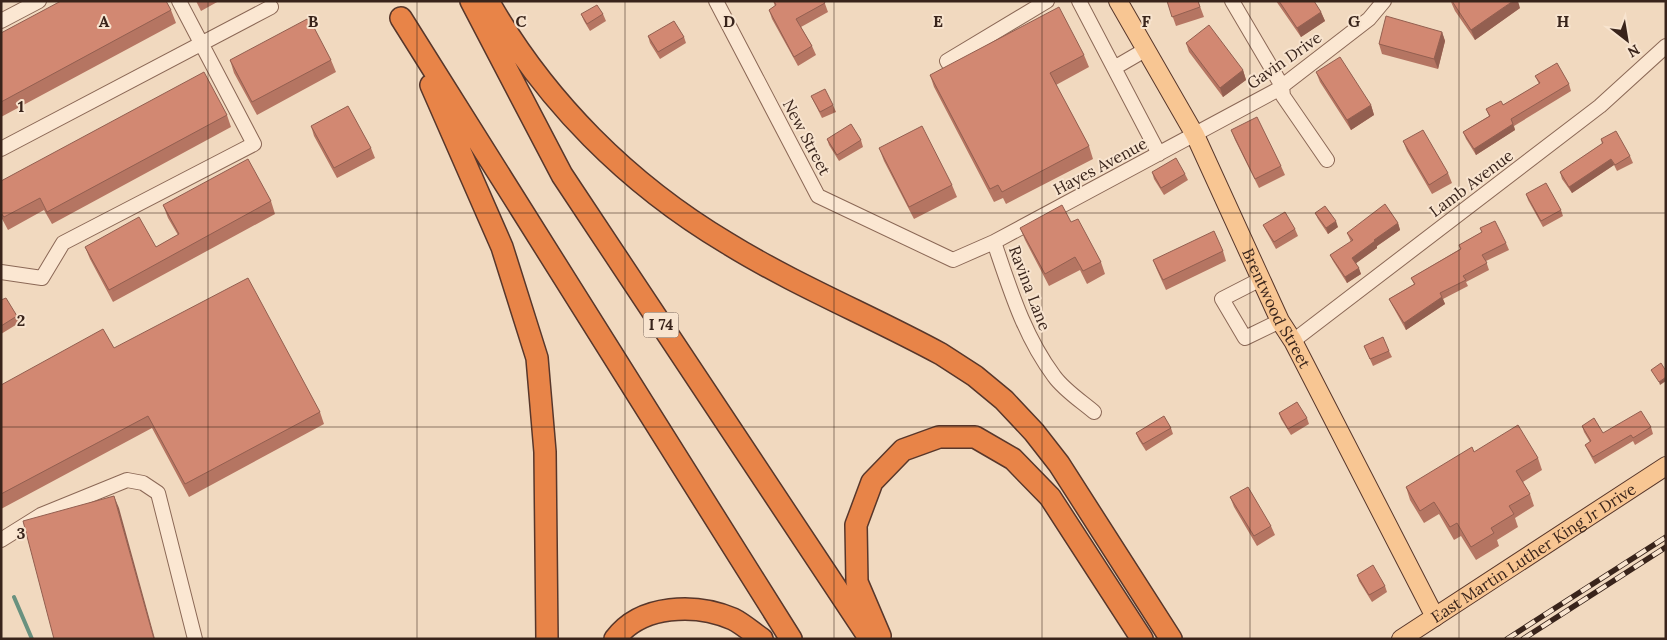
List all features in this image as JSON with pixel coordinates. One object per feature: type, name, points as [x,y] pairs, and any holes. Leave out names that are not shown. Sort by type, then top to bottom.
[{"type":"highway","name":"I 74","points":[[470,1],[562,175],[870,639]]},
{"type":"highway","points":[[488,1],[519,53],[551,93],[584,130],[643,184],[727,244],[941,354],[974,376],[1004,400],[1059,464],[1171,639]]},
{"type":"highway","points":[[397,10],[502,247],[537,358],[545,452],[548,639]]},
{"type":"highway","points":[[397,10],[791,639]]},
{"type":"highway","points":[[881,639],[857,582],[856,525],[872,482],[903,450],[940,437],[975,437],[1012,458],[1050,497],[1142,639]]},
{"type":"highway","points":[[615,639],[623,628],[660,610],[696,610],[734,619],[762,639]]},
{"type":"main road","name":"Brentwood Street","points":[[1118,1],[1195,135],[1280,321],[1293,341],[1435,617]]},
{"type":"main road","name":"East Martin Luther King Jr Drive","points":[[1400,639],[1666,466]]},
{"type":"street","points":[[1,22],[39,1]]},
{"type":"street","points":[[1,272],[42,278],[63,243],[254,144],[179,1]]},
{"type":"street","name":"New Street","points":[[716,1],[818,196],[953,260],[994,242]]},
{"type":"street","points":[[952,70],[948,61],[1047,1]]},
{"type":"street","points":[[1079,1],[1160,154]]},
{"type":"street","points":[[1232,1],[1282,86],[1283,96],[1328,160]]},
{"type":"street","name":"Gavin Drive","points":[[1195,135],[1282,86],[1369,19],[1384,1]]},
{"type":"street","points":[[1,149],[200,42],[271,7]]},
{"type":"street","name":"Lamb Avenue","points":[[1293,341],[1600,106],[1666,46]]},
{"type":"street","points":[[1114,68],[1145,50]]},
{"type":"street","name":"Hayes Avenue","points":[[994,242],[1195,135]]},
{"type":"street","name":"Ravina Lane","points":[[994,242],[1016,308],[1035,347],[1055,377],[1094,412]]},
{"type":"street","points":[[1261,279],[1222,299],[1245,338],[1280,321]]},
{"type":"street","points":[[1,540],[41,514],[118,483],[127,480],[143,483],[158,493],[195,639]]},
{"type":"building","points":[[61,1],[166,1],[171,10],[1,102],[1,33]]},
{"type":"building","points":[[774,1],[824,1],[825,3],[796,19],[812,46],[794,57],[769,10],[776,5]]},
{"type":"building","points":[[1167,1],[1198,1],[1200,7],[1172,17]]},
{"type":"building","points":[[1279,1],[1314,1],[1321,12],[1297,28]]},
{"type":"building","points":[[1452,1],[1513,1],[1471,30]]},
{"type":"building","points":[[597,5],[603,14],[587,24],[581,14]]},
{"type":"building","points":[[1059,7],[1084,55],[1050,73],[1089,146],[1002,192],[998,185],[990,189],[930,75]]},
{"type":"building","points":[[1386,16],[1442,32],[1434,59],[1379,44]]},
{"type":"building","points":[[309,18],[331,60],[252,102],[230,60]]},
{"type":"building","points":[[674,21],[684,37],[658,52],[648,36]]},
{"type":"building","points":[[1209,25],[1243,70],[1220,88],[1186,43]]},
{"type":"building","points":[[1340,57],[1371,105],[1347,120],[1316,72]]},
{"type":"building","points":[[1557,63],[1569,84],[1511,119],[1513,124],[1474,149],[1463,132],[1490,116],[1486,109],[1501,101],[1503,105],[1540,83],[1535,76]]},
{"type":"building","points":[[204,72],[227,115],[47,212],[40,198],[4,217],[1,213],[1,181]]},
{"type":"building","points":[[825,89],[833,105],[820,112],[811,96]]},
{"type":"building","points":[[348,106],[371,148],[334,168],[311,126]]},
{"type":"building","points":[[1257,117],[1281,166],[1255,179],[1231,130]]},
{"type":"building","points":[[851,124],[861,140],[837,155],[827,139]]},
{"type":"building","points":[[922,126],[952,185],[909,207],[879,148]]},
{"type":"building","points":[[1423,130],[1448,173],[1429,185],[1403,141]]},
{"type":"building","points":[[1616,131],[1630,156],[1615,165],[1611,159],[1569,187],[1560,172],[1603,143],[1601,139]]},
{"type":"building","points":[[1176,158],[1185,174],[1161,188],[1152,172]]},
{"type":"building","points":[[248,159],[271,201],[109,290],[85,247],[139,217],[156,247],[179,234],[163,205]]},
{"type":"building","points":[[1546,183],[1561,210],[1541,221],[1526,194]]},
{"type":"building","points":[[1385,204],[1398,223],[1352,258],[1359,268],[1345,277],[1330,255],[1353,240],[1347,233]]},
{"type":"building","points":[[1062,205],[1071,222],[1078,219],[1101,262],[1083,271],[1075,257],[1045,274],[1020,228]]},
{"type":"building","points":[[1325,206],[1336,221],[1326,228],[1315,213]]},
{"type":"building","points":[[1285,212],[1295,229],[1274,242],[1263,225]]},
{"type":"building","points":[[1495,221],[1506,243],[1482,255],[1487,263],[1463,276],[1466,280],[1440,293],[1442,297],[1404,323],[1389,299],[1415,284],[1411,278],[1461,249],[1459,245],[1482,232],[1480,228]]},
{"type":"building","points":[[1214,231],[1223,251],[1163,280],[1153,260]]},
{"type":"building","points":[[248,278],[320,412],[185,484],[148,416],[1,494],[1,385],[103,329],[114,348]]},
{"type":"building","points":[[6,298],[17,316],[1,326],[1,300]]},
{"type":"building","points":[[1383,337],[1389,351],[1370,359],[1364,346]]},
{"type":"building","points":[[1661,363],[1666,371],[1666,377],[1659,382],[1651,370]]},
{"type":"building","points":[[1297,402],[1307,418],[1288,429],[1279,413]]},
{"type":"building","points":[[1641,411],[1651,427],[1633,438],[1631,435],[1593,457],[1585,445],[1591,441],[1582,426],[1594,418],[1603,433]]},
{"type":"building","points":[[1164,416],[1171,428],[1143,444],[1136,433]]},
{"type":"building","points":[[1518,425],[1538,458],[1516,471],[1530,494],[1509,506],[1514,514],[1491,528],[1494,533],[1471,547],[1457,523],[1450,527],[1434,502],[1420,511],[1406,487],[1472,447],[1474,452]]},
{"type":"building","points":[[1248,487],[1271,526],[1254,536],[1230,497]]},
{"type":"building","points":[[114,496],[154,639],[54,639],[23,521]]},
{"type":"building","points":[[1373,565],[1385,586],[1369,595],[1357,575]]},
{"type":"waterway","points":[[14,597],[32,639]]},
{"type":"railway","points":[[1507,639],[1666,537]]},
{"type":"railway","points":[[1523,639],[1666,547]]}]
